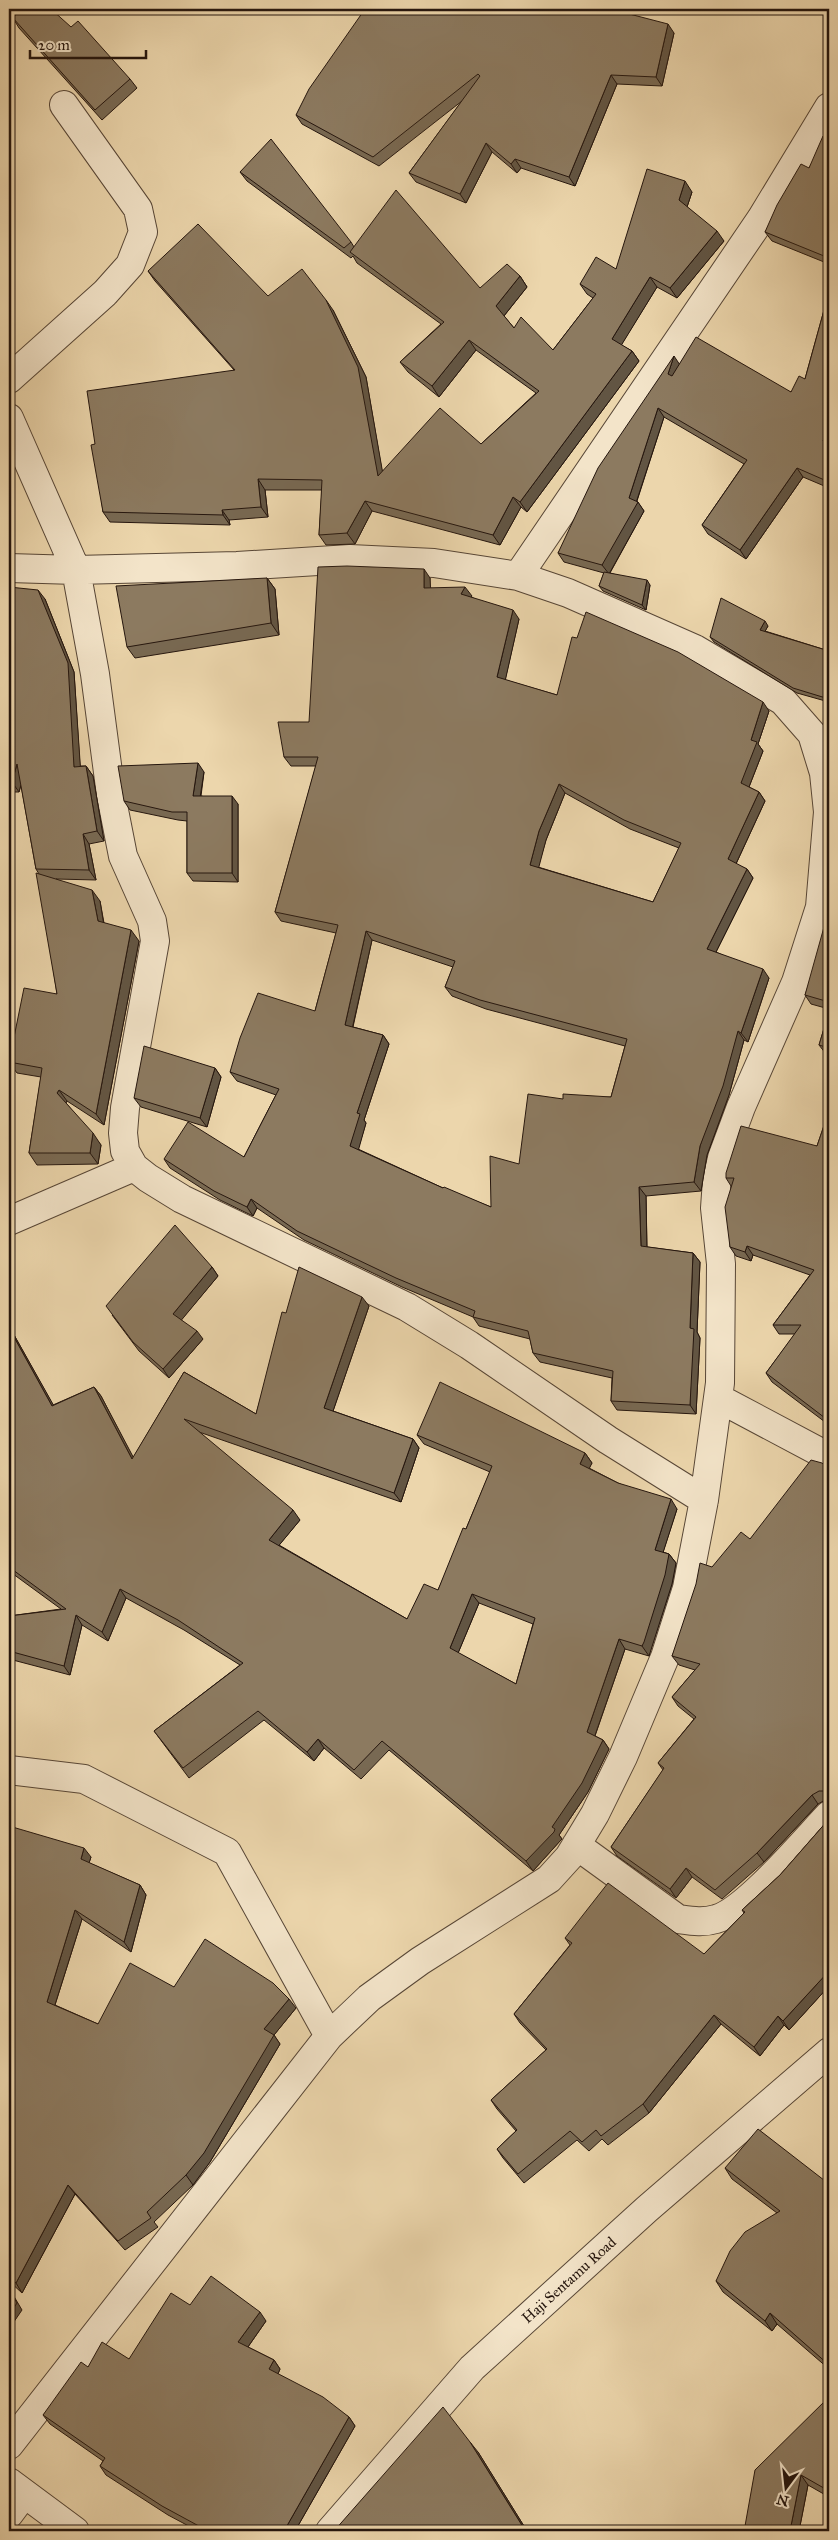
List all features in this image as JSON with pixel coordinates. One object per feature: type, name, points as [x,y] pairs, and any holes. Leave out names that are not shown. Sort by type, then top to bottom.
[{"type":"street","points":[[9,379],[106,293],[130,265],[143,232],[138,209],[64,105]]},
{"type":"street","points":[[518,576],[761,219],[829,107]]},
{"type":"street","points":[[9,418],[76,570],[95,674],[110,795],[123,856],[152,921],[155,941],[125,1108],[123,1133],[125,1151],[134,1167],[182,1199],[407,1307],[469,1345],[608,1440],[704,1500]]},
{"type":"street","points":[[9,568],[76,570],[237,566],[350,559],[434,563],[518,576],[568,593],[695,649],[784,701],[812,734],[824,773],[828,812],[820,907],[796,982],[741,1107],[722,1158],[717,1180],[715,1208],[721,1264],[718,1398],[704,1500],[687,1588],[665,1657],[623,1757],[576,1846],[569,1857],[549,1878],[420,1962],[369,1998],[329,2036],[9,2445]]},
{"type":"street","points":[[9,1221],[134,1167]]},
{"type":"street","points":[[718,1398],[829,1457]]},
{"type":"street","points":[[9,1770],[84,1779],[227,1852],[329,2036]]},
{"type":"street","points":[[576,1846],[678,1919],[698,1922],[718,1919],[739,1908],[829,1814]]},
{"type":"street","name":"Haji Sentamu Road","points":[[330,2531],[472,2368],[647,2209],[829,2052]]},
{"type":"street","points":[[14,2496],[75,2531]]},
{"type":"building","points":[[20,9],[51,9],[71,27],[78,21],[130,79],[95,110],[13,18]]},
{"type":"building","points":[[365,9],[611,9],[668,24],[656,77],[611,75],[569,177],[515,159],[511,164],[486,143],[460,194],[409,173],[480,76],[478,74],[373,157],[296,115],[309,89]]},
{"type":"building","points":[[823,136],[829,139],[829,258],[765,232],[777,205],[801,164],[809,168]]},
{"type":"building","points":[[271,139],[351,242],[344,248],[240,172]]},
{"type":"building","points":[[647,169],[685,181],[679,200],[717,231],[670,288],[650,277],[612,339],[632,351],[520,502],[513,497],[493,535],[365,501],[347,533],[319,535],[322,480],[258,479],[261,507],[222,510],[223,515],[103,512],[91,445],[95,444],[87,391],[235,370],[148,271],[198,224],[268,296],[302,269],[326,300],[358,367],[378,476],[440,408],[481,444],[539,391],[469,340],[432,386],[400,362],[444,322],[350,252],[396,190],[480,288],[507,264],[520,276],[496,306],[514,328],[521,317],[553,350],[596,294],[580,284],[596,257],[616,269]]},
{"type":"building","points":[[829,292],[829,428],[823,441],[829,443],[829,482],[797,468],[740,550],[702,525],[747,460],[658,408],[629,498],[638,502],[602,565],[558,553],[598,468],[674,356],[668,374],[672,376],[696,337],[791,392],[799,376],[805,379]]},
{"type":"building","points":[[347,566],[424,569],[424,588],[465,587],[461,594],[513,610],[497,677],[557,695],[572,637],[577,638],[586,612],[678,652],[763,702],[751,740],[757,742],[741,783],[759,792],[728,859],[747,869],[707,949],[763,969],[741,1033],[738,1031],[723,1086],[700,1146],[694,1182],[639,1187],[641,1246],[693,1253],[690,1328],[694,1329],[690,1405],[611,1401],[613,1371],[533,1353],[528,1331],[473,1317],[475,1311],[396,1278],[297,1231],[251,1199],[247,1207],[214,1191],[164,1159],[188,1122],[244,1157],[279,1089],[230,1072],[240,1038],[258,993],[315,1011],[338,925],[275,912],[318,757],[284,757],[278,722],[309,722],[318,567]],"holes":[[[559,784],[624,820],[681,843],[653,902],[530,865],[539,831]],[[366,931],[455,961],[445,987],[480,1000],[627,1039],[611,1097],[563,1094],[563,1099],[528,1094],[519,1164],[490,1156],[491,1207],[443,1188],[350,1146],[360,1114],[357,1113],[383,1035],[345,1025]]]},
{"type":"building","points":[[604,572],[647,580],[642,605],[599,586]]},
{"type":"building","points":[[267,578],[271,623],[127,647],[116,586]]},
{"type":"building","points":[[9,587],[38,590],[68,663],[74,767],[86,766],[97,831],[83,834],[89,870],[36,869],[17,764],[12,782],[9,782]]},
{"type":"building","points":[[721,598],[765,621],[760,630],[829,651],[829,699],[793,688],[710,637]]},
{"type":"building","points":[[198,763],[193,796],[232,796],[232,873],[187,873],[187,812],[172,812],[124,801],[118,766]]},
{"type":"building","points":[[36,873],[92,890],[98,921],[131,930],[96,1114],[59,1090],[57,1093],[93,1133],[90,1153],[29,1153],[42,1068],[9,1062],[24,988],[57,994]]},
{"type":"building","points":[[824,927],[829,928],[829,1002],[805,995]]},
{"type":"building","points":[[829,1012],[829,1048],[819,1045]]},
{"type":"building","points":[[144,1046],[215,1068],[200,1118],[134,1098]]},
{"type":"building","points":[[829,1111],[829,1421],[766,1373],[801,1325],[773,1325],[814,1270],[747,1246],[745,1252],[730,1247],[725,1207],[734,1178],[726,1178],[726,1173],[741,1126],[817,1146]]},
{"type":"building","points":[[175,1225],[212,1267],[173,1314],[197,1331],[163,1369],[133,1342],[106,1306]]},
{"type":"building","points":[[299,1267],[362,1297],[324,1408],[413,1439],[394,1493],[184,1419],[293,1510],[269,1540],[407,1619],[424,1584],[438,1590],[463,1528],[466,1529],[492,1466],[417,1435],[440,1382],[585,1453],[580,1464],[618,1483],[671,1499],[655,1550],[669,1554],[665,1575],[644,1642],[642,1646],[619,1639],[587,1732],[603,1740],[582,1783],[552,1827],[555,1829],[554,1832],[526,1861],[382,1741],[354,1770],[318,1739],[307,1752],[258,1711],[183,1768],[154,1731],[243,1663],[178,1620],[120,1589],[102,1632],[76,1615],[64,1666],[9,1651],[9,1616],[66,1609],[9,1567],[9,1328],[52,1406],[94,1387],[132,1459],[184,1372],[256,1414],[282,1312],[286,1313]],"holes":[[[472,1594],[535,1618],[516,1684],[450,1648]]]},
{"type":"building","points":[[811,1460],[822,1463],[829,1469],[829,1792],[819,1791],[812,1795],[757,1853],[715,1890],[686,1868],[670,1889],[611,1847],[664,1768],[658,1763],[696,1717],[672,1697],[700,1664],[672,1656],[696,1584],[700,1563],[712,1567],[741,1532],[750,1539]]},
{"type":"building","points":[[829,1819],[829,1971],[783,2021],[778,2016],[754,2047],[714,2015],[643,2104],[601,2136],[596,2130],[582,2142],[570,2131],[518,2174],[497,2149],[517,2130],[491,2100],[547,2049],[514,2014],[572,1943],[565,1938],[608,1883],[704,1954],[745,1912],[742,1910],[780,1875]]},
{"type":"building","points":[[9,1826],[84,1848],[81,1859],[140,1885],[124,1942],[75,1910],[47,2002],[98,2024],[130,1963],[174,1987],[205,1939],[273,1983],[289,1999],[264,2029],[274,2035],[204,2153],[186,2175],[147,2212],[151,2218],[118,2241],[68,2185],[16,2283],[9,2277]]},
{"type":"building","points":[[758,2129],[829,2184],[829,2365],[770,2313],[765,2321],[716,2281],[730,2251],[745,2232],[780,2211],[725,2168]]},
{"type":"building","points":[[211,2276],[260,2312],[238,2342],[274,2360],[269,2369],[323,2397],[349,2417],[284,2531],[208,2531],[162,2506],[100,2466],[105,2458],[43,2415],[81,2362],[88,2367],[102,2342],[129,2359],[171,2293],[190,2305]]},
{"type":"building","points":[[9,2289],[17,2303],[9,2315]]},
{"type":"building","points":[[829,2397],[829,2491],[801,2475],[790,2531],[763,2531],[745,2526],[755,2470]]},
{"type":"building","points":[[443,2407],[470,2442],[523,2527],[516,2531],[334,2531]]}]
